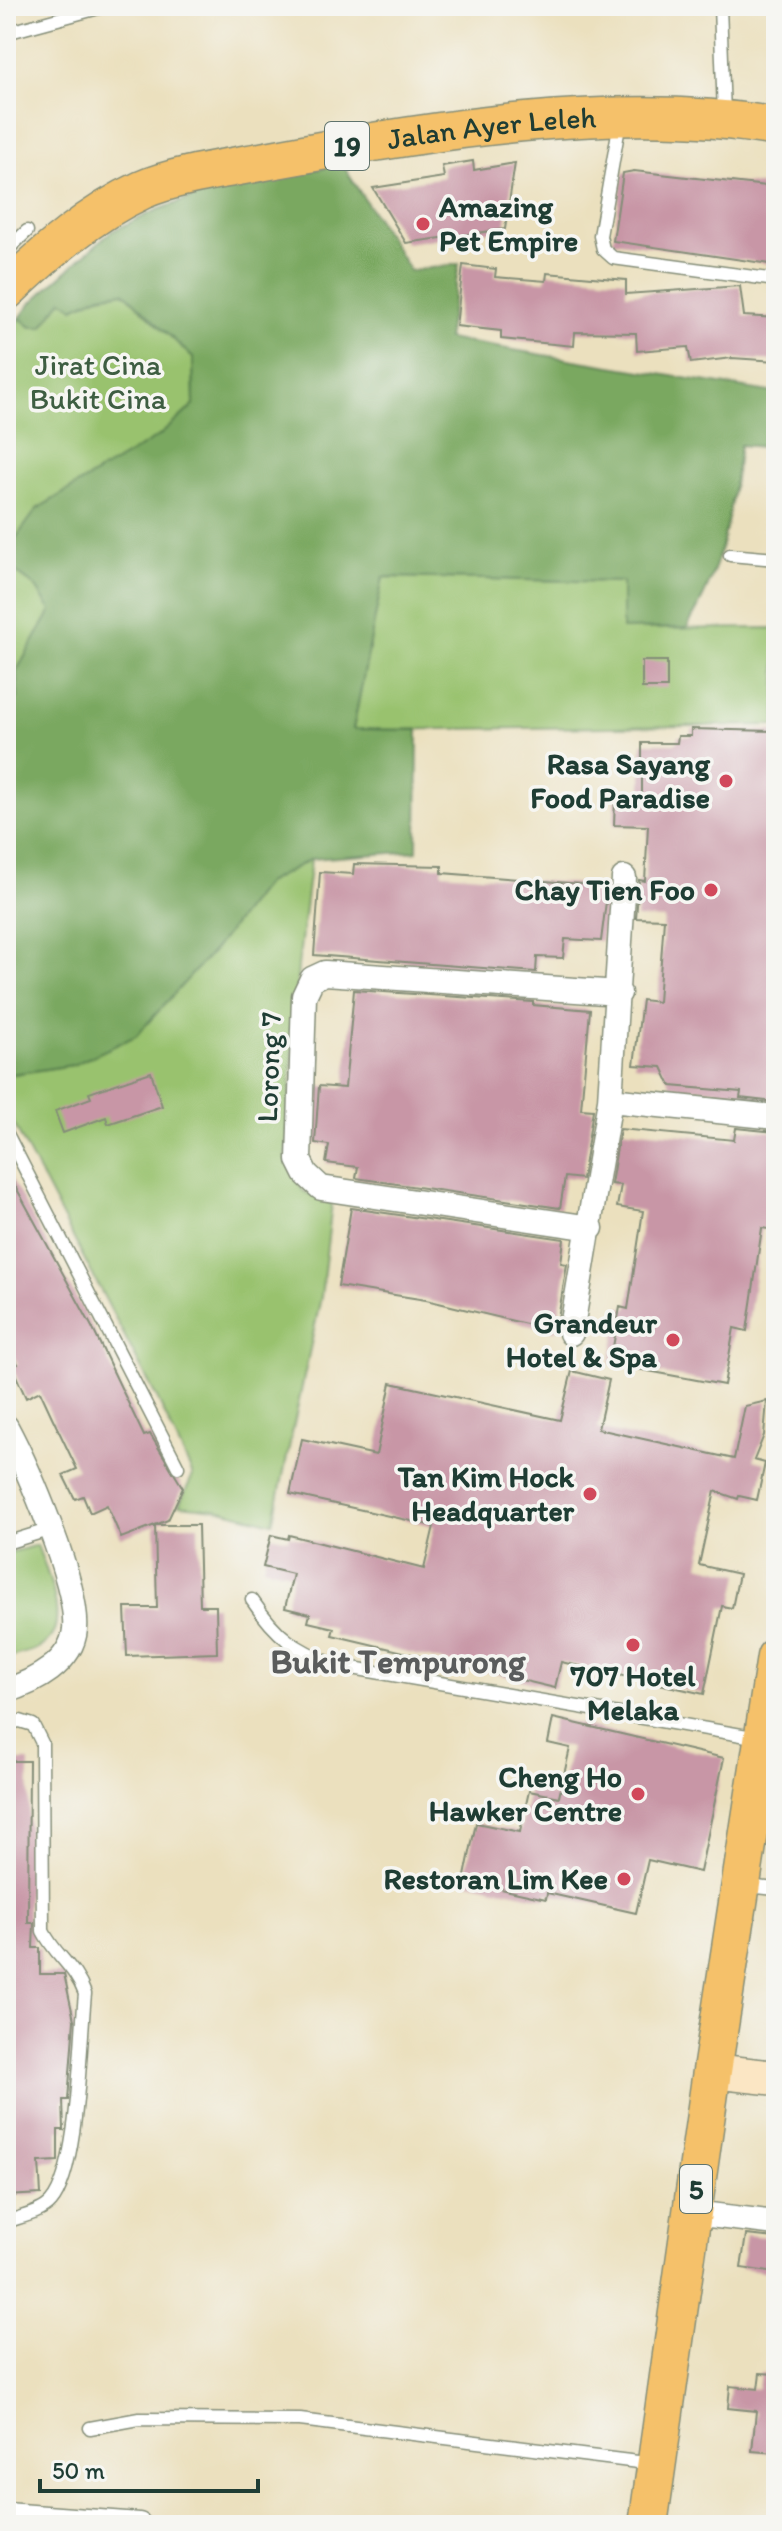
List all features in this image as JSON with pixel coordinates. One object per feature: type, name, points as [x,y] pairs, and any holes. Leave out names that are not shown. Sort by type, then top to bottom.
[{"type":"main road","name":"Jalan Ayer Leleh","points":[[6,291],[93,216],[144,189],[367,142],[590,118],[758,123]]},
{"type":"main road","name":"5","points":[[648,2525],[712,2071],[758,1888],[766,1749],[776,1657]]},
{"type":"street","points":[[571,1333],[610,1100],[624,878]]},
{"type":"street","name":"Lorong 7","points":[[591,1228],[321,1188],[306,1174],[299,1160],[304,996],[312,979],[325,973],[619,993]]},
{"type":"street","points":[[610,1100],[776,1117]]},
{"type":"street","points":[[6,1427],[22,1457],[70,1584],[75,1631],[60,1661],[33,1683],[6,1691]]},
{"type":"street","points":[[712,2071],[776,2078]]},
{"type":"street","points":[[693,2213],[776,2223]]},
{"type":"street","points":[[6,2515],[139,2525]]},
{"type":"lane","points":[[6,33],[106,6]]},
{"type":"lane","points":[[720,6],[758,123]]},
{"type":"lane","points":[[621,118],[600,236],[603,249],[613,258],[776,280]]},
{"type":"lane","points":[[6,251],[27,231]]},
{"type":"lane","points":[[730,555],[776,559]]},
{"type":"lane","points":[[6,1132],[178,1467]]},
{"type":"lane","points":[[6,1543],[48,1530]]},
{"type":"lane","points":[[252,1600],[273,1630],[301,1652],[335,1665],[766,1749]]},
{"type":"lane","points":[[6,1724],[20,1721],[33,1725],[42,1743],[43,1931],[52,1950],[77,1972],[85,1994],[69,2158],[60,2190],[49,2206],[6,2222]]},
{"type":"lane","points":[[90,2428],[139,2419],[300,2420],[657,2465]]},
{"type":"green space","points":[[342,164],[410,271],[459,264],[447,339],[776,393],[776,448],[740,445],[717,562],[687,628],[622,629],[622,582],[383,577],[353,729],[418,730],[417,851],[311,859],[266,883],[213,951],[136,1036],[73,1065],[6,1075],[6,711],[18,698],[16,672],[51,611],[35,586],[11,568],[10,546],[37,509],[159,436],[194,405],[193,358],[124,292],[101,295],[74,308],[62,300],[42,327],[31,327],[20,318],[30,304],[110,232],[157,210],[218,189]]},
{"type":"green space","name":"Jirat Cina Bukit Cina","points":[[124,292],[193,358],[194,405],[159,436],[37,509],[11,568],[35,586],[52,611],[16,672],[18,698],[6,711],[6,333],[20,318],[31,327],[42,327],[62,300]]},
{"type":"green space","points":[[383,577],[623,582],[622,629],[776,628],[776,725],[353,730]]},
{"type":"green space","points":[[311,859],[298,966],[286,1158],[303,1191],[332,1203],[321,1297],[273,1523],[216,1509],[179,1505],[193,1475],[158,1400],[6,1109],[6,1075],[73,1065],[213,951],[266,883]]},
{"type":"green space","points":[[37,1545],[51,1583],[56,1625],[51,1637],[42,1646],[6,1658],[6,1554]]},
{"type":"building","points":[[473,161],[474,170],[515,163],[505,229],[406,243],[373,188],[444,177],[442,166]]},
{"type":"building","points":[[634,171],[776,187],[776,265],[613,241],[623,173]]},
{"type":"building","points":[[463,265],[496,269],[495,277],[546,281],[547,273],[626,280],[626,294],[740,286],[744,316],[776,318],[776,361],[732,358],[691,363],[688,347],[637,351],[636,333],[575,332],[574,346],[501,339],[501,331],[456,326]]},
{"type":"building","points":[[642,661],[667,661],[667,688],[642,688]]},
{"type":"building","points":[[691,729],[776,731],[776,1102],[740,1098],[741,1092],[671,1086],[662,1067],[634,1065],[642,1000],[658,1002],[664,919],[636,918],[639,880],[645,881],[648,826],[614,825],[615,799],[642,799],[642,743],[677,743],[678,736],[691,736]]},
{"type":"building","points":[[354,864],[442,866],[442,873],[608,886],[601,941],[565,939],[563,958],[537,957],[536,972],[314,955],[320,872],[353,874]]},
{"type":"building","points":[[354,990],[533,1002],[533,1005],[590,1010],[581,1109],[593,1110],[582,1179],[565,1177],[560,1208],[356,1178],[358,1167],[326,1163],[329,1145],[315,1143],[319,1086],[345,1088]]},
{"type":"building","points":[[151,1072],[162,1106],[108,1124],[106,1117],[63,1133],[55,1111],[91,1098],[89,1093]]},
{"type":"building","points":[[736,1128],[776,1132],[776,1230],[762,1228],[747,1331],[734,1328],[724,1385],[610,1364],[620,1307],[628,1309],[643,1211],[617,1207],[621,1185],[611,1184],[620,1129],[734,1140]]},
{"type":"building","points":[[6,1169],[92,1327],[144,1436],[150,1434],[183,1488],[168,1520],[121,1538],[107,1505],[90,1513],[83,1496],[75,1499],[63,1475],[77,1469],[40,1391],[26,1398],[12,1367],[18,1364],[6,1342]]},
{"type":"building","points":[[351,1208],[564,1239],[561,1263],[567,1264],[556,1331],[426,1300],[338,1286]]},
{"type":"building","points":[[572,1371],[609,1380],[598,1429],[734,1459],[745,1406],[767,1401],[764,1435],[754,1460],[765,1463],[757,1500],[739,1496],[738,1499],[715,1491],[699,1565],[739,1574],[732,1608],[722,1606],[704,1694],[561,1662],[555,1688],[332,1635],[334,1628],[308,1622],[310,1614],[285,1608],[293,1574],[263,1567],[271,1535],[288,1539],[289,1535],[424,1569],[434,1526],[290,1494],[302,1439],[376,1455],[391,1383],[560,1420]]},
{"type":"building","points":[[155,1525],[198,1525],[200,1606],[216,1606],[217,1653],[127,1656],[125,1608],[157,1608]]},
{"type":"building","name":"Cheng Ho Hawker Centre","points":[[553,1718],[724,1758],[700,1872],[648,1860],[636,1913],[547,1893],[546,1899],[464,1881],[476,1823],[520,1832],[529,1791],[559,1797],[570,1748],[548,1743]]},
{"type":"building","points":[[6,1761],[29,1761],[28,1923],[34,1923],[33,1948],[40,1948],[40,1974],[64,1974],[74,2020],[68,2100],[63,2100],[64,2130],[58,2130],[58,2161],[39,2162],[41,2194],[6,2196]]},
{"type":"building","points":[[746,2235],[776,2238],[776,2273],[741,2268]]},
{"type":"building","points":[[760,2373],[776,2374],[776,2453],[752,2451],[756,2411],[728,2408],[730,2386],[758,2389]]},
{"type":"place","name":"Amazing Pet Empire","points":[[423,224]]},
{"type":"place","name":"Rasa Sayang Food Paradise","points":[[726,781]]},
{"type":"place","name":"Chay Tien Foo","points":[[711,890]]},
{"type":"place","name":"Grandeur Hotel & Spa","points":[[673,1340]]},
{"type":"place","name":"Tan Kim Hock Headquarter","points":[[590,1494]]},
{"type":"place","name":"707 Hotel Melaka","points":[[633,1645]]},
{"type":"place","name":"Cheng Ho Hawker Centre","points":[[638,1794]]},
{"type":"place","name":"Restoran Lim Kee","points":[[624,1879]]},
{"type":"district","name":"Bukit Tempurong","points":[[398,1661]]}]
